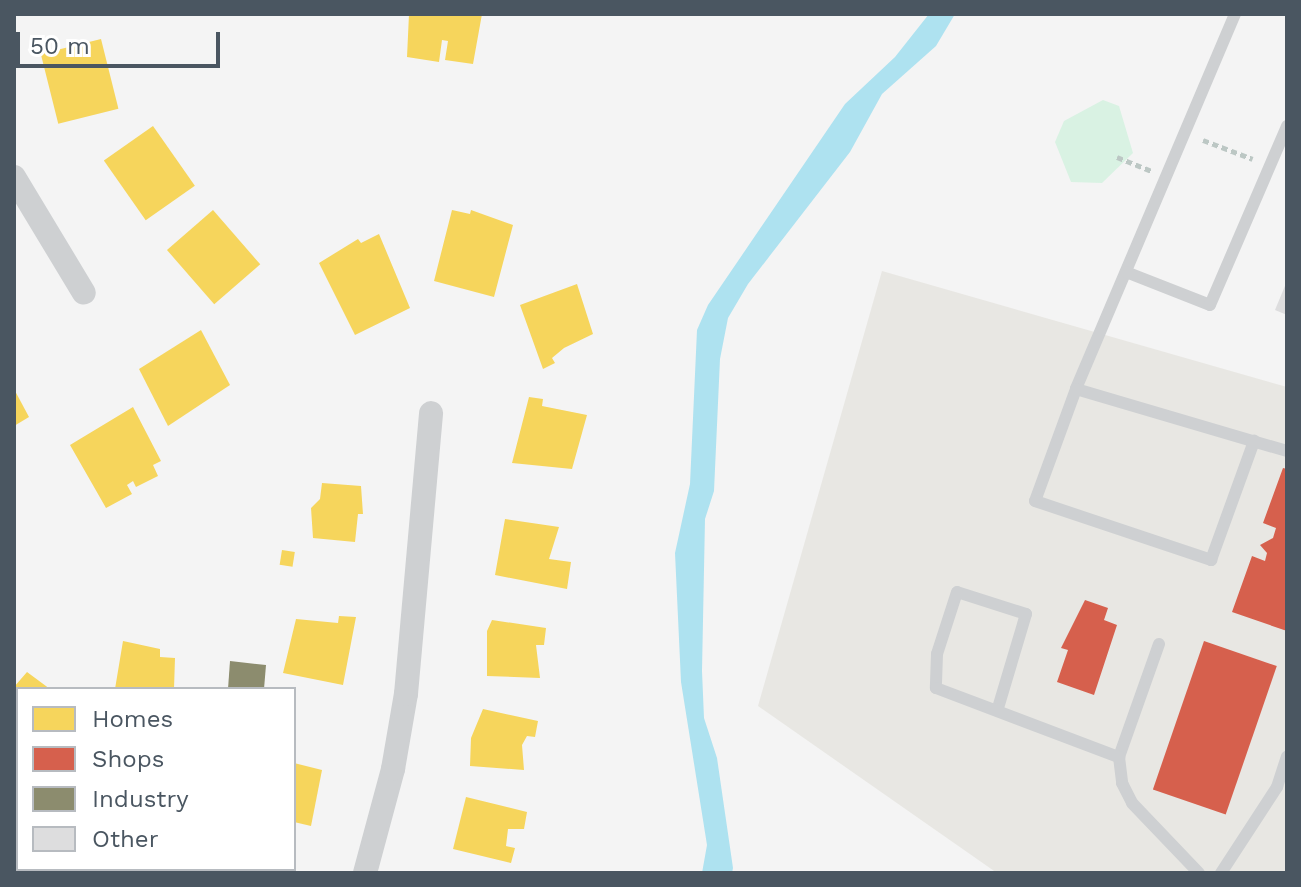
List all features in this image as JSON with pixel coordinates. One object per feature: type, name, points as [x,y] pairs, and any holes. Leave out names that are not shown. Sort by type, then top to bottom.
[{"type":"street","points":[[14,177],[84,293]]},
{"type":"street","points":[[365,873],[387,799],[406,694],[431,413]]},
{"type":"lane","points":[[1235,14],[1076,389],[1035,501],[1211,560],[1254,441]]},
{"type":"lane","points":[[1126,272],[1210,305],[1287,126]]},
{"type":"lane","points":[[1076,389],[1287,451]]},
{"type":"lane","points":[[998,708],[1026,614],[957,592],[937,654],[936,688],[998,708],[1119,757]]},
{"type":"lane","points":[[1159,644],[1119,757],[1125,794],[1199,873]]},
{"type":"lane","points":[[1221,873],[1282,789],[1287,757]]},
{"type":"path","points":[[1182,139],[1205,140],[1258,161]]},
{"type":"path","points":[[1117,157],[1166,178]]},
{"type":"shaded area","points":[[882,271],[1287,387],[1287,873],[997,873],[758,706]]},
{"type":"green space","points":[[1103,100],[1119,106],[1133,153],[1102,183],[1071,182],[1055,142],[1064,121]]},
{"type":"water","points":[[929,14],[955,14],[936,46],[882,94],[850,152],[748,284],[728,318],[720,359],[714,491],[705,519],[702,671],[704,718],[717,758],[733,868],[732,873],[702,873],[707,845],[681,682],[675,553],[690,484],[697,330],[708,305],[845,104],[895,57]]},
{"type":"building: Homes","points":[[409,14],[482,14],[473,64],[445,60],[448,41],[442,40],[439,62],[407,57]]},
{"type":"building: Homes","points":[[101,39],[118,109],[58,124],[41,54]]},
{"type":"building: Homes","points":[[153,126],[195,186],[146,220],[104,160]]},
{"type":"building: Homes","points":[[213,210],[260,264],[214,304],[167,250]]},
{"type":"building: Homes","points":[[452,210],[470,214],[471,210],[513,225],[494,297],[434,281]]},
{"type":"building: Homes","points":[[379,234],[410,308],[355,335],[319,263],[358,239],[361,243]]},
{"type":"building: Homes","points":[[577,284],[593,334],[564,348],[552,358],[555,363],[543,369],[520,305]]},
{"type":"building: Homes","points":[[201,330],[230,385],[168,426],[139,369]]},
{"type":"building: Homes","points":[[14,389],[29,417],[14,426]]},
{"type":"building: Homes","points":[[529,397],[543,399],[542,406],[587,415],[572,469],[512,463]]},
{"type":"building: Homes","points":[[133,407],[161,461],[153,465],[158,476],[136,487],[133,481],[127,485],[132,494],[106,508],[70,445]]},
{"type":"building: Homes","points":[[322,483],[361,486],[363,514],[358,514],[355,542],[313,538],[311,508],[320,499]]},
{"type":"building: Homes","points":[[505,519],[559,527],[549,559],[571,562],[567,589],[495,575]]},
{"type":"building: Homes","points":[[282,550],[295,552],[292,567],[280,565]]},
{"type":"building: Homes","points":[[339,616],[356,617],[343,685],[283,673],[296,619],[338,623]]},
{"type":"building: Homes","points":[[492,620],[546,628],[544,645],[536,645],[540,678],[487,676],[487,631]]},
{"type":"building: Homes","points":[[123,641],[160,649],[160,657],[175,658],[174,687],[115,687]]},
{"type":"building: Homes","points":[[27,672],[47,687],[16,687],[16,712],[14,687]]},
{"type":"building: Homes","points":[[483,709],[538,721],[535,737],[527,736],[522,745],[524,770],[470,766],[471,738]]},
{"type":"building: Homes","points":[[296,764],[322,770],[311,826],[296,822]]},
{"type":"building: Homes","points":[[14,769],[16,802],[14,826]]},
{"type":"building: Homes","points":[[466,797],[527,812],[524,829],[508,829],[506,846],[515,848],[511,863],[453,849]]},
{"type":"building: Homes","points":[[60,871],[103,871],[103,873]]},
{"type":"building: Shops","points":[[1283,468],[1287,469],[1287,631],[1232,612],[1252,556],[1265,561],[1267,553],[1260,545],[1273,538],[1276,528],[1263,523]]},
{"type":"building: Shops","points":[[1085,600],[1108,608],[1104,620],[1117,625],[1094,695],[1057,682],[1068,650],[1061,648]]},
{"type":"building: Shops","points":[[1204,641],[1277,666],[1226,815],[1153,789]]},
{"type":"building: Industry","points":[[230,661],[266,665],[264,687],[228,687]]},
{"type":"building: Other","points":[[1287,281],[1287,315],[1275,310]]}]
